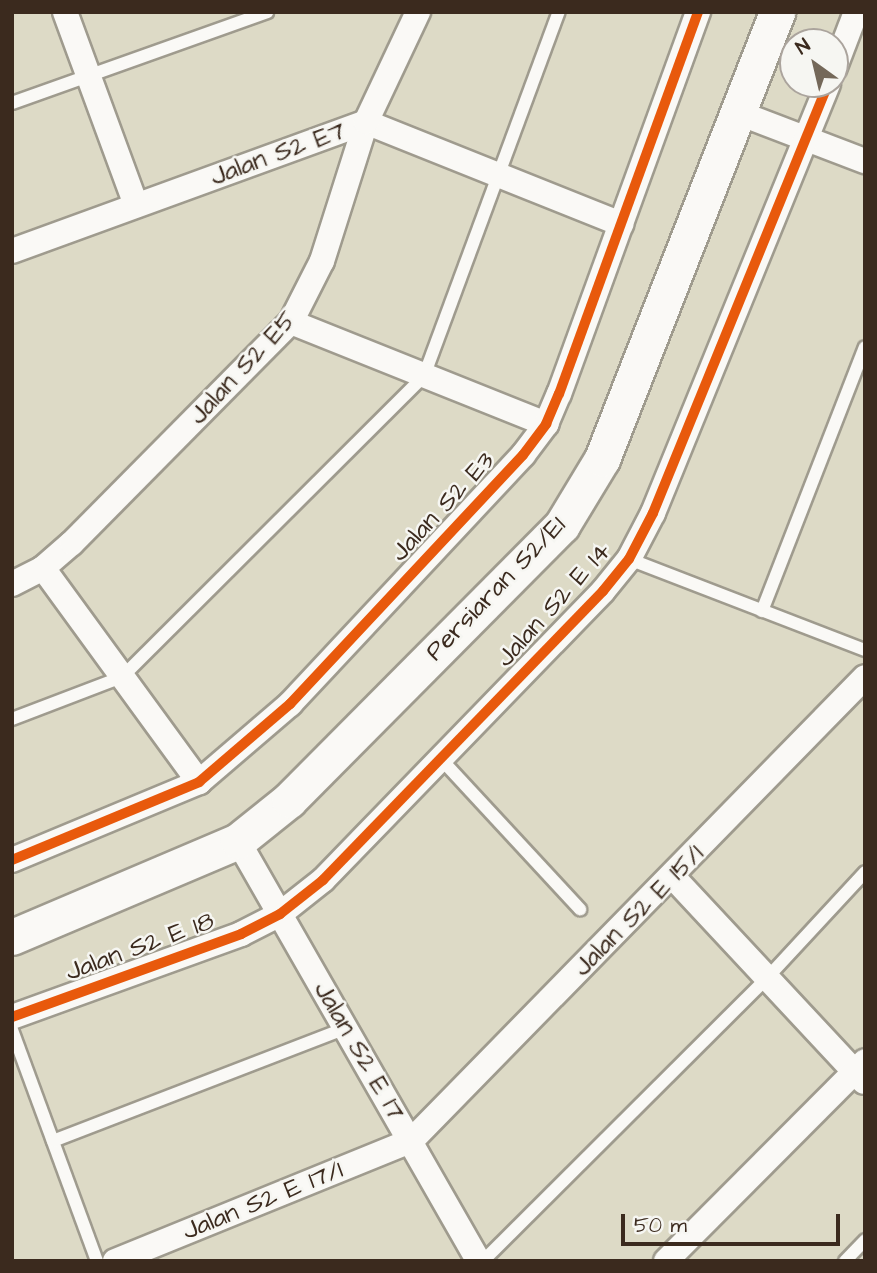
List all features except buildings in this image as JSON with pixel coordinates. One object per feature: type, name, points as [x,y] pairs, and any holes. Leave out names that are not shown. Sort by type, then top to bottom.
[{"type":"street","points":[[65,12],[136,205]]},
{"type":"street","name":"Jalan S2 E5","points":[[12,584],[43,568],[291,322],[322,261],[366,122],[418,12]]},
{"type":"street","name":"Jalan S2 E3","points":[[12,860],[199,782],[290,704],[547,424],[698,12]]},
{"type":"street","name":"Persiaran S2/E1","points":[[12,937],[238,841],[289,800],[562,525],[602,459],[777,12]]},
{"type":"street","points":[[849,30],[856,12]]},
{"type":"street","name":"Jalan S2 E 14","points":[[280,914],[323,880],[629,559],[653,513],[823,98]]},
{"type":"street","points":[[739,113],[865,161]]},
{"type":"street","name":"Jalan S2 E7","points":[[12,251],[366,122],[621,224]]},
{"type":"street","points":[[291,322],[547,424]]},
{"type":"street","points":[[43,568],[199,782]]},
{"type":"street","name":"Jalan S2 E 15/1","points":[[411,1142],[673,877],[865,677]]},
{"type":"street","name":"Jalan S2 E 17","points":[[238,841],[481,1261]]},
{"type":"street","points":[[666,1261],[861,1072],[767,978],[673,877]]},
{"type":"street","name":"Jalan S2 E 18","points":[[12,1017],[241,934],[280,914]]},
{"type":"street","name":"Jalan S2 E 17/1","points":[[115,1261],[411,1142]]},
{"type":"lane","points":[[12,103],[89,78],[267,12]]},
{"type":"lane","points":[[12,719],[122,677],[424,376],[559,12]]},
{"type":"lane","points":[[762,611],[865,347]]},
{"type":"lane","points":[[629,559],[865,650]]},
{"type":"lane","points":[[440,759],[580,909]]},
{"type":"lane","points":[[481,1261],[767,978],[865,872]]},
{"type":"lane","points":[[53,1141],[346,1028]]},
{"type":"lane","points":[[12,1030],[97,1261]]},
{"type":"lane","points":[[845,1261],[865,1240]]},
{"type":"cycle path","points":[[12,860],[199,782],[290,704],[523,455],[546,424],[559,394],[698,12]]},
{"type":"cycle path","points":[[12,1017],[241,934],[280,914],[323,880],[603,591],[629,559],[653,513],[822,98]]}]
